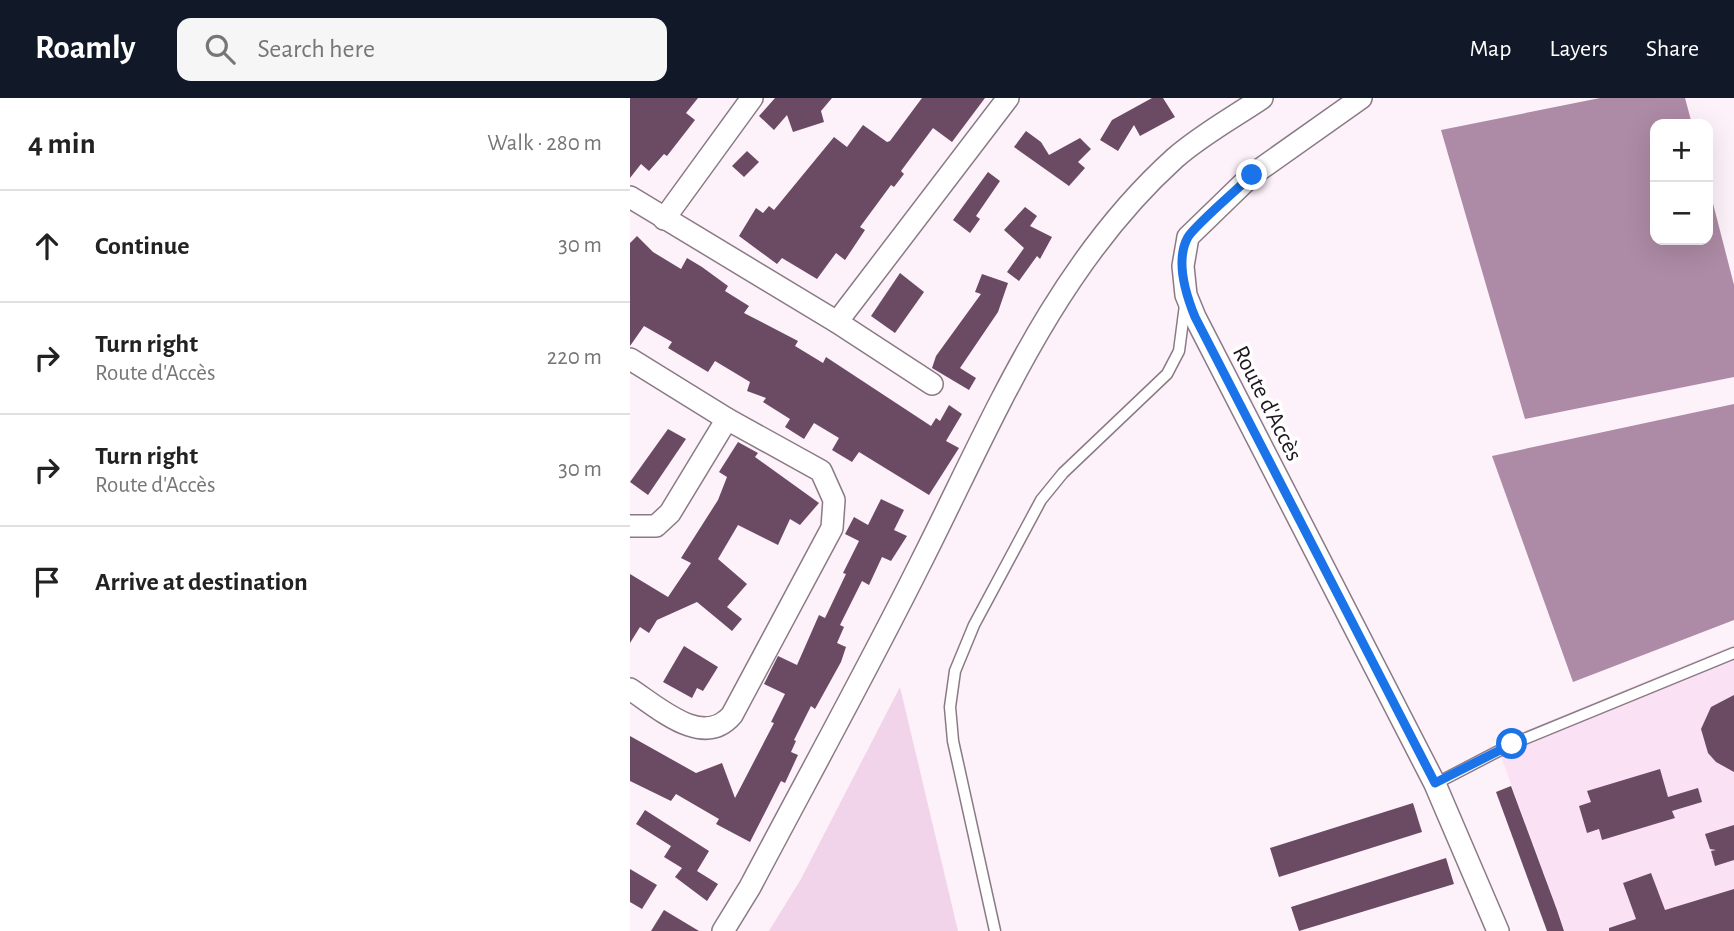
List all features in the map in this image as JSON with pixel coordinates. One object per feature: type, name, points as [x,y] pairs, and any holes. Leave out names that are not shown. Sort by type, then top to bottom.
[{"type":"street","points":[[664,219],[752,98]]},
{"type":"street","points":[[837,322],[1008,98]]},
{"type":"street","points":[[723,931],[750,887],[919,567],[1040,325],[1090,251],[1138,194],[1177,156],[1262,98]]},
{"type":"street","name":"Route d'Accès","points":[[1360,98],[1252,175],[1188,237],[1183,266],[1186,295],[1435,783],[1498,931]]},
{"type":"street","points":[[630,197],[837,322],[932,384]]},
{"type":"street","points":[[630,359],[727,419],[821,471],[834,500],[832,528],[732,715],[723,726],[707,730],[688,726],[630,690]]},
{"type":"street","points":[[630,526],[656,526],[670,513],[727,419]]},
{"type":"lane","points":[[995,931],[953,741],[950,707],[955,671],[974,625],[1041,500],[1063,473],[1167,374],[1179,351],[1186,295]]},
{"type":"lane","points":[[1435,783],[1512,744],[1734,653]]},
{"type":"shaded area","points":[[1600,98],[1685,98],[1691,119],[1650,119],[1650,245],[1713,245],[1713,203],[1734,285],[1734,377],[1525,419],[1441,130]]},
{"type":"shaded area","points":[[1734,404],[1734,620],[1573,682],[1492,456]]},
{"type":"shaded area","points":[[1734,645],[1734,931],[1565,931],[1496,743]]},
{"type":"shaded area","points":[[900,687],[958,931],[769,931],[801,879]]},
{"type":"building","points":[[630,98],[698,98],[686,113],[695,120],[667,156],[664,154],[649,171],[641,164],[630,178]]},
{"type":"building","points":[[775,98],[832,98],[821,111],[824,122],[793,132],[787,115],[774,130],[759,116]]},
{"type":"building","points":[[922,98],[985,98],[952,142],[933,128],[901,171],[904,174],[894,187],[891,185],[860,227],[865,230],[845,260],[836,253],[817,279],[782,258],[777,264],[739,236],[756,208],[763,213],[769,206],[774,210],[834,137],[847,147],[863,125],[887,142],[890,141]]},
{"type":"building","points":[[1152,98],[1163,98],[1175,117],[1140,136],[1134,125],[1118,151],[1100,140],[1112,120]]},
{"type":"building","points":[[1026,131],[1041,142],[1049,155],[1080,138],[1091,149],[1078,162],[1085,168],[1069,186],[1014,147]]},
{"type":"building","points":[[747,151],[759,162],[744,177],[732,166]]},
{"type":"building","points":[[988,172],[1000,181],[976,216],[980,219],[970,233],[953,220]]},
{"type":"building","points":[[1025,207],[1037,216],[1030,226],[1052,237],[1040,259],[1037,256],[1019,281],[1007,272],[1024,248],[1004,230]]},
{"type":"building","points":[[637,236],[653,252],[681,269],[687,258],[702,267],[728,286],[725,291],[749,306],[744,313],[798,341],[795,346],[823,363],[826,357],[931,426],[936,418],[940,421],[949,405],[962,414],[946,441],[959,448],[929,495],[859,452],[852,462],[832,450],[839,438],[814,423],[804,439],[785,427],[790,419],[763,402],[766,398],[747,391],[750,382],[715,361],[708,372],[668,348],[672,342],[644,326],[630,346],[630,243]]},
{"type":"building","points":[[900,273],[924,292],[895,333],[871,316]]},
{"type":"building","points":[[982,274],[1008,283],[998,312],[960,368],[976,378],[969,390],[932,368],[936,356],[981,294],[975,292]]},
{"type":"building","points":[[668,429],[686,439],[648,495],[630,482]]},
{"type":"building","points":[[738,442],[758,453],[755,457],[819,503],[800,525],[790,519],[778,545],[738,525],[718,559],[747,584],[727,607],[742,619],[732,631],[697,602],[657,620],[649,633],[640,627],[630,643],[630,574],[668,597],[691,563],[681,558],[718,500],[727,477],[719,472]]},
{"type":"building","points":[[881,499],[904,510],[894,530],[907,536],[891,561],[882,557],[869,585],[862,581],[840,625],[844,627],[837,643],[846,647],[841,662],[815,709],[811,706],[794,740],[796,741],[791,752],[798,755],[785,783],[781,781],[750,842],[716,824],[719,819],[676,794],[671,801],[630,781],[630,736],[696,773],[722,763],[735,798],[774,723],[771,722],[785,694],[764,684],[778,656],[797,665],[819,615],[825,618],[859,541],[845,534],[854,517],[868,525]]},
{"type":"building","points":[[684,646],[718,667],[703,691],[697,688],[692,698],[663,682]]},
{"type":"building","points":[[1734,695],[1734,772],[1716,762],[1708,753],[1701,729],[1711,707]]},
{"type":"building","points":[[1660,769],[1668,797],[1698,788],[1702,802],[1672,811],[1675,818],[1602,840],[1599,829],[1587,833],[1579,806],[1591,802],[1587,791]]},
{"type":"building","points":[[1511,786],[1564,931],[1547,931],[1496,792]]},
{"type":"building","points":[[1413,803],[1422,832],[1279,877],[1270,848]]},
{"type":"building","points":[[645,810],[709,851],[697,871],[718,884],[707,901],[675,877],[682,868],[664,857],[671,846],[636,824]]},
{"type":"building","points":[[1734,825],[1734,860],[1715,866],[1711,851],[1716,850],[1710,849],[1705,834]]},
{"type":"building","points":[[1446,858],[1454,884],[1299,931],[1291,907]]},
{"type":"building","points":[[630,869],[657,885],[642,909],[630,902]]},
{"type":"building","points":[[1651,873],[1665,910],[1734,889],[1734,931],[1609,931],[1609,928],[1636,919],[1623,883]]},
{"type":"building","points":[[664,910],[699,931],[651,931]]},
{"type":"route","points":[[1252,175],[1188,237],[1183,266],[1186,295],[1195,317],[1435,783],[1512,744]]}]
